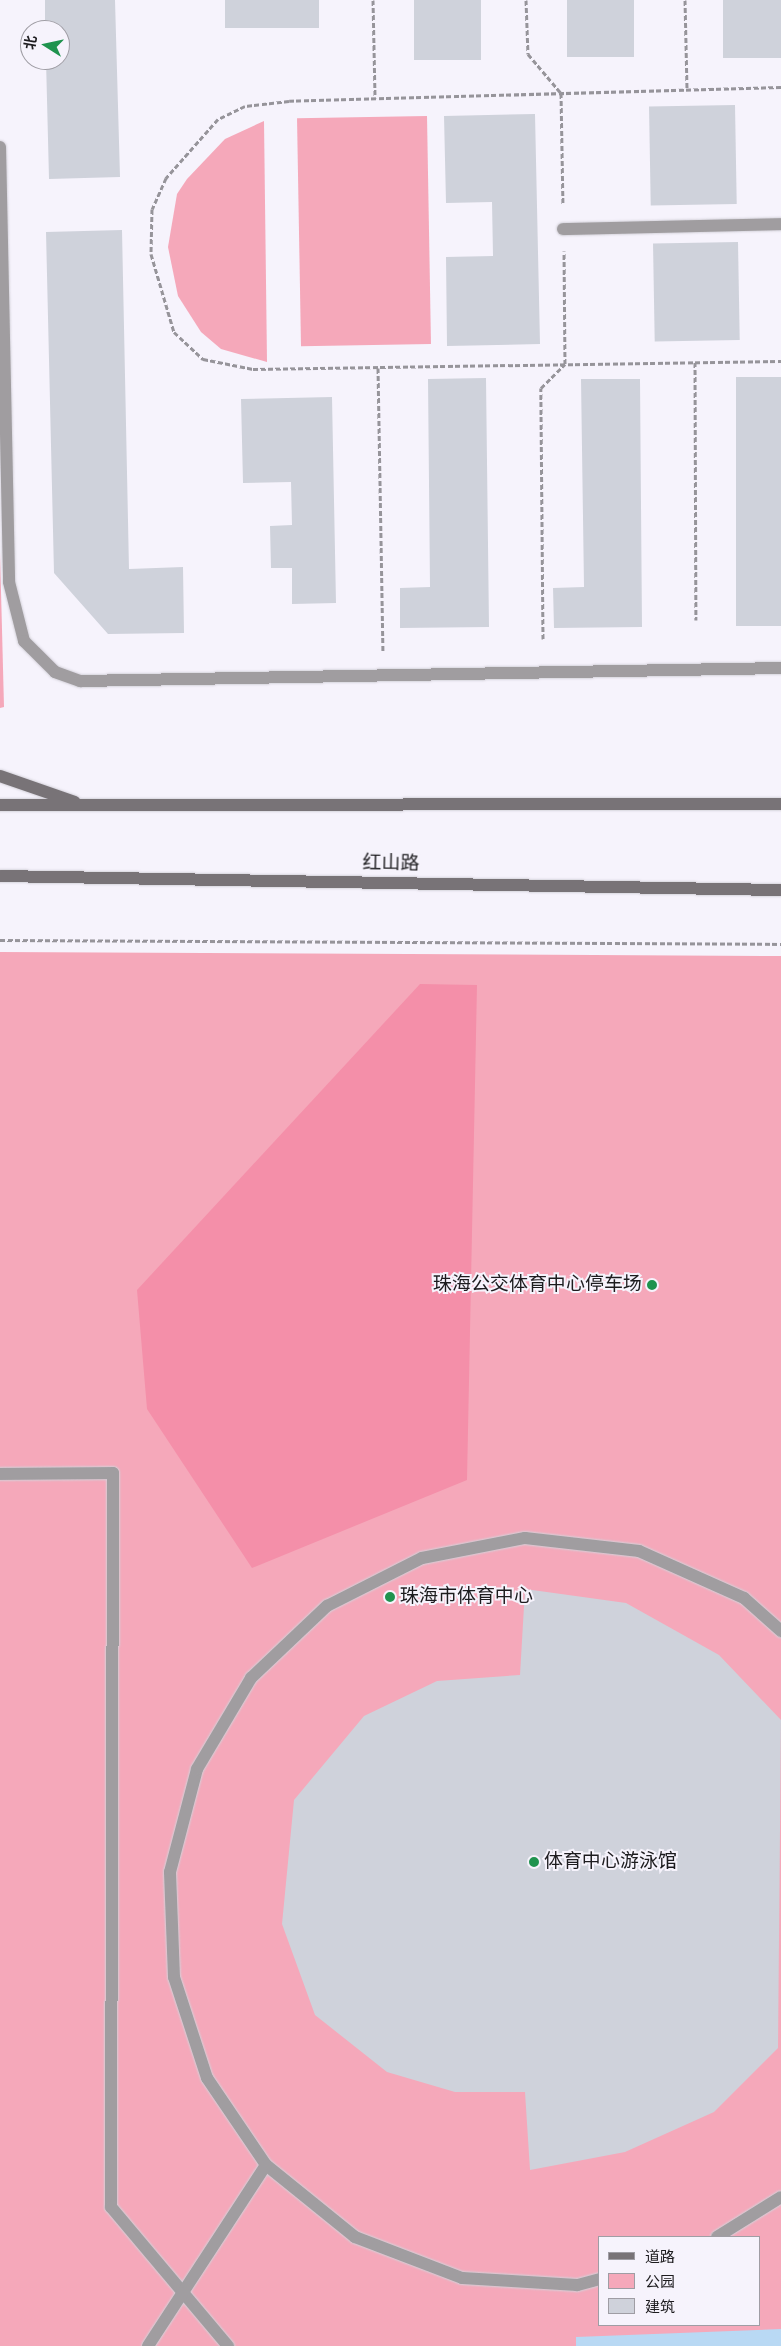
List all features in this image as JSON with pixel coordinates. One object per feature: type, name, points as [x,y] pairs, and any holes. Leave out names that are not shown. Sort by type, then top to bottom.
[{"type":"main road","points":[[0,776],[84,805]]},
{"type":"main road","points":[[0,805],[781,804]]},
{"type":"main road","name":"红山路","points":[[0,876],[781,890]]},
{"type":"lane","points":[[0,147],[9,582],[24,641],[55,672],[80,681],[781,668]]},
{"type":"lane","points":[[563,229],[781,224]]},
{"type":"lane","points":[[0,1474],[112,1473],[111,2207],[180,2293],[228,2346]]},
{"type":"lane","points":[[598,2280],[576,2285],[462,2278],[355,2237],[266,2165],[207,2078],[174,1977],[171,1881],[197,1769],[250,1678],[328,1606],[422,1558],[525,1538],[639,1551],[744,1598],[781,1631]]},
{"type":"lane","points":[[148,2346],[180,2293],[266,2165]]},
{"type":"lane","points":[[719,2236],[781,2197]]},
{"type":"path","points":[[373,0],[375,98]]},
{"type":"path","points":[[526,0],[528,54],[561,93],[564,364],[541,388],[543,639]]},
{"type":"path","points":[[684,0],[687,90]]},
{"type":"path","points":[[781,87],[375,98],[245,106],[218,119],[166,178],[152,209],[150,254],[174,332],[203,359],[253,370],[781,361]]},
{"type":"path","points":[[695,362],[696,620]]},
{"type":"path","points":[[378,368],[383,676]]},
{"type":"path","points":[[0,940],[781,944]]},
{"type":"green space","points":[[427,116],[431,344],[301,346],[297,118]]},
{"type":"green space","points":[[264,121],[267,362],[221,349],[201,332],[178,296],[168,247],[177,194],[187,179],[225,139]]},
{"type":"green space","points":[[0,552],[4,707],[0,708]]},
{"type":"green space","name":"珠海市体育中心","points":[[0,952],[781,956],[781,2346],[0,2346]]},
{"type":"shaded area","points":[[420,984],[477,985],[467,1480],[252,1568],[147,1409],[137,1290]]},
{"type":"water","points":[[781,2329],[781,2346],[576,2346],[576,2337]]},
{"type":"building","points":[[45,0],[115,0],[120,177],[49,179],[46,70],[70,70],[70,20],[45,20]]},
{"type":"building","points":[[225,0],[319,0],[319,28],[225,28]]},
{"type":"building","points":[[414,0],[481,0],[481,60],[414,60]]},
{"type":"building","points":[[567,0],[634,0],[634,57],[567,57]]},
{"type":"building","points":[[723,0],[781,0],[781,58],[723,58]]},
{"type":"building","points":[[735,105],[737,204],[651,205],[649,107]]},
{"type":"building","points":[[535,114],[540,344],[447,346],[446,257],[493,256],[492,202],[446,203],[444,116]]},
{"type":"building","points":[[122,230],[129,569],[183,567],[184,633],[108,634],[54,573],[46,232]]},
{"type":"building","points":[[738,242],[740,340],[655,341],[653,243]]},
{"type":"building","points":[[736,377],[781,377],[781,626],[736,626]]},
{"type":"building","points":[[486,378],[489,627],[400,628],[400,588],[430,587],[428,379]]},
{"type":"building","points":[[581,379],[640,379],[642,627],[554,628],[553,588],[584,587]]},
{"type":"building","points":[[332,397],[336,603],[292,604],[292,568],[271,568],[270,526],[292,525],[291,482],[243,483],[241,399]]},
{"type":"building","name":"体育中心游泳馆","points":[[525,1589],[626,1603],[719,1655],[781,1720],[778,2048],[714,2112],[625,2152],[530,2170],[525,2092],[455,2092],[387,2072],[315,2015],[282,1924],[294,1800],[364,1716],[437,1681],[520,1675]]},
{"type":"place","name":"珠海公交体育中心停车场","points":[[652,1285]]},
{"type":"place","name":"珠海市体育中心","points":[[390,1597]]},
{"type":"place","name":"体育中心游泳馆","points":[[534,1862]]}]
